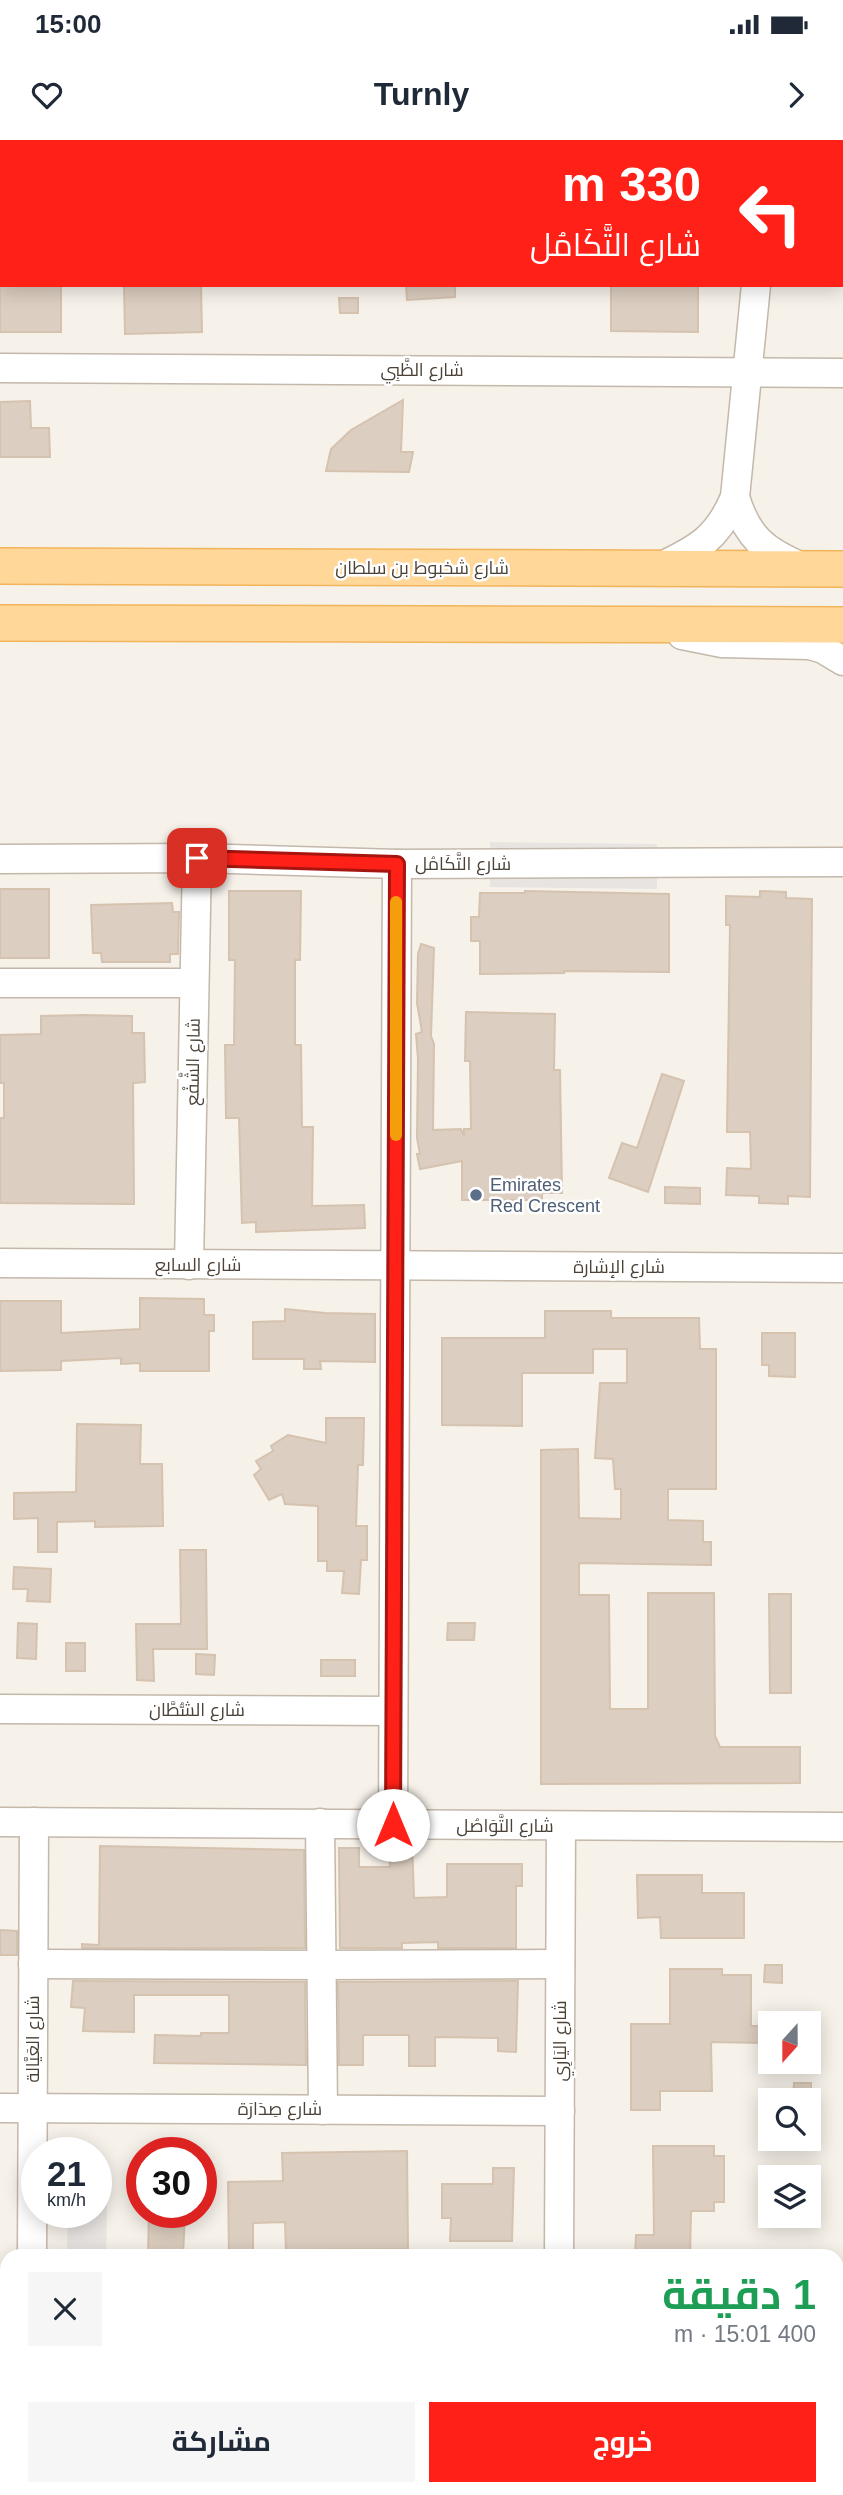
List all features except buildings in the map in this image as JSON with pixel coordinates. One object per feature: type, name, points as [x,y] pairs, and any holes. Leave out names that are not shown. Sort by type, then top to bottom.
[{"type":"main road","name":"شارع شخبوط بن سلطان","points":[[0,566],[843,569]]},
{"type":"main road","points":[[0,623],[843,625]]},
{"type":"street","points":[[656,570],[699,548],[727,517],[734,497],[756,287]]},
{"type":"street","name":"شارع الظَّبِي","points":[[0,368],[843,373]]},
{"type":"street","points":[[734,497],[740,517],[758,542],[783,559],[806,569]]},
{"type":"street","points":[[653,624],[675,633],[722,643],[810,645],[843,661]]},
{"type":"street","name":"شارع التَّكَامُل","points":[[0,859],[197,858],[397,864],[843,862]]},
{"type":"street","name":"شارع الشَّفْع","points":[[188,1265],[197,858]]},
{"type":"street","points":[[393,1825],[397,864]]},
{"type":"street","points":[[0,983],[194,983]]},
{"type":"street","name":"شارع السابع","points":[[0,1263],[395,1266]]},
{"type":"street","name":"شارع الإشارة","points":[[395,1266],[843,1268]]},
{"type":"street","name":"شارع الشُّطَّان","points":[[0,1709],[393,1711]]},
{"type":"street","name":"شارع التَّوَاصُل","points":[[0,1822],[843,1827]]},
{"type":"street","name":"شارع العَيَّالة","points":[[32,2249],[34,1822]]},
{"type":"street","points":[[320,1823],[323,2110]]},
{"type":"street","name":"شارع اليَارِي","points":[[559,2249],[561,1826]]},
{"type":"street","points":[[33,1964],[560,1964]]},
{"type":"street","name":"شارع صِدَارَة","points":[[0,2108],[559,2111]]},
{"type":"shaded area","points":[[490,842],[657,844],[657,889],[490,887]]},
{"type":"shaded area","points":[[68,2228],[107,2228],[106,2249],[67,2249]]},
{"type":"slow traffic","points":[[396,902],[396,1135]]},
{"type":"place","name":"Emirates Red Crescent","points":[[476,1195]]},
{"type":"route","points":[[197,858],[397,864],[393,1825]]}]
